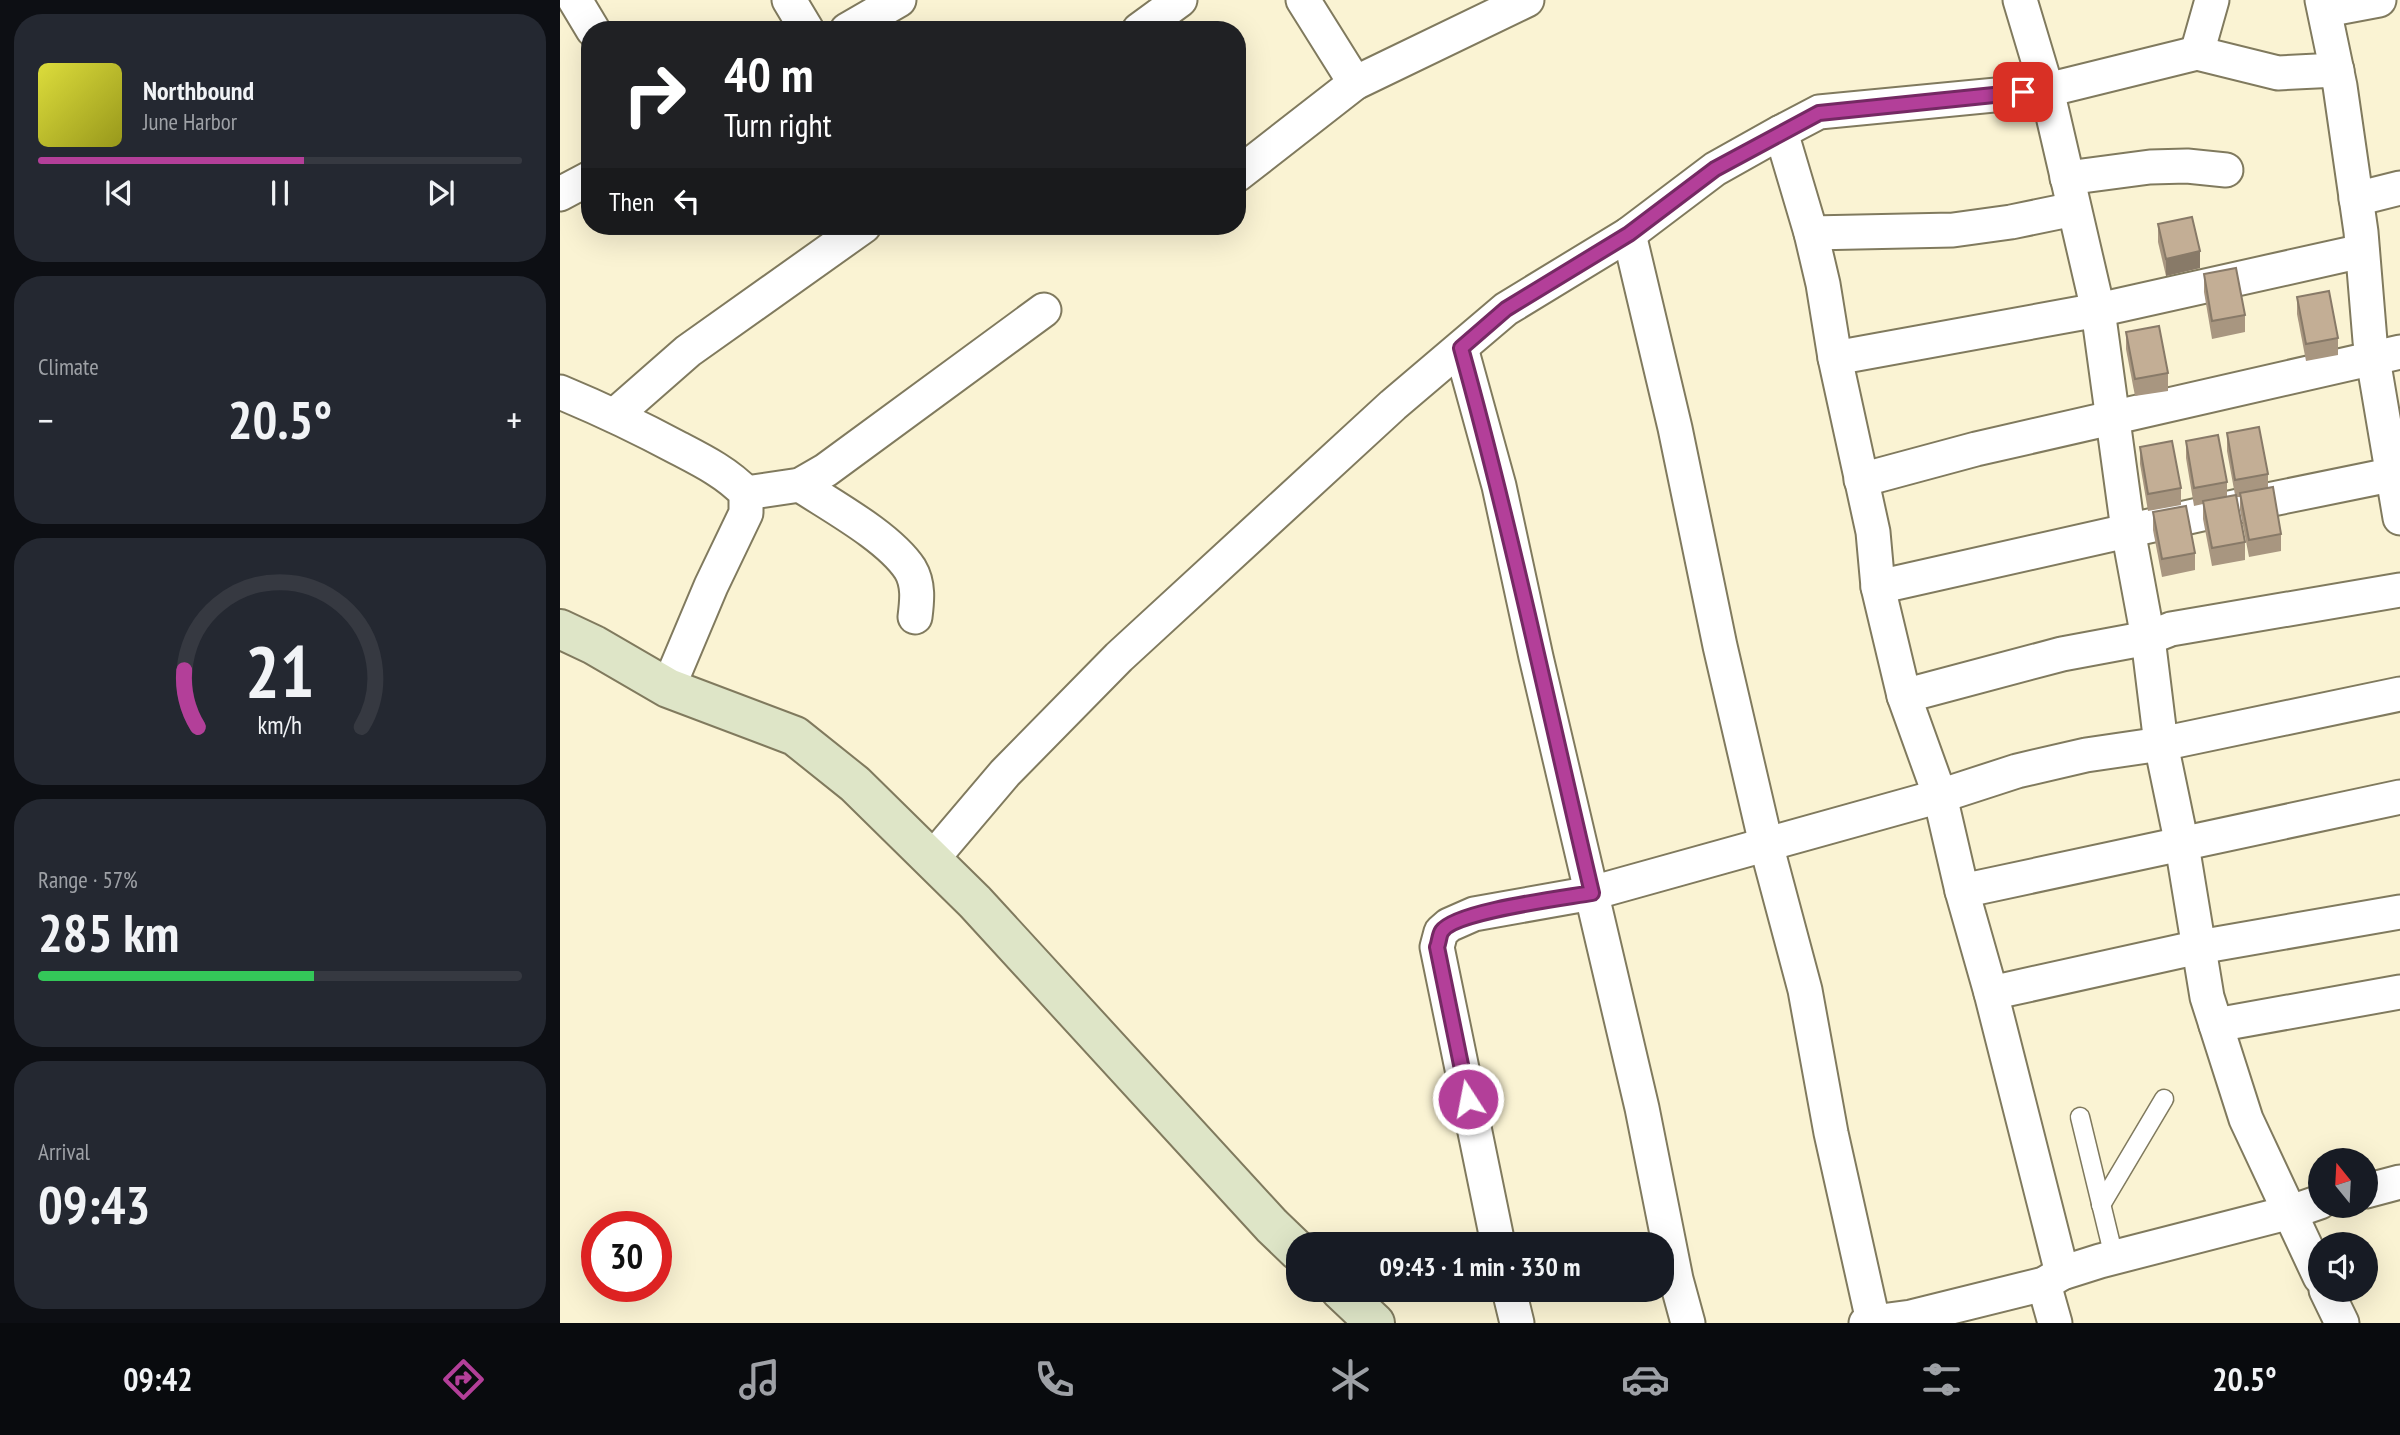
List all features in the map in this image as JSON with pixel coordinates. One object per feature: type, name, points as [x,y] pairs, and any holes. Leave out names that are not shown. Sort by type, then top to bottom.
[{"type":"street","points":[[575,0],[588,21]]},
{"type":"street","points":[[789,0],[802,21]]},
{"type":"street","points":[[862,21],[899,0]]},
{"type":"street","points":[[1151,21],[1180,0]]},
{"type":"street","points":[[1303,0],[1355,83]]},
{"type":"street","points":[[1246,168],[1355,83],[1528,0]]},
{"type":"street","points":[[2020,0],[2047,90],[2098,310],[2127,530],[2148,638],[2161,744],[2182,845],[2207,998],[2246,1119],[2306,1207],[2311,1232]]},
{"type":"street","points":[[2197,53],[2212,0]]},
{"type":"street","points":[[2379,0],[2324,5],[2337,70],[2362,251],[2386,355],[2400,518]]},
{"type":"street","points":[[932,859],[1004,773],[1119,657],[1343,450],[1506,309],[1629,234],[1715,169],[1819,113],[2047,90],[2197,53],[2278,73],[2337,70]]},
{"type":"street","points":[[1781,132],[1823,284],[1835,358],[1873,532],[1878,587],[1904,696],[1940,796],[1962,891],[1991,993],[2053,1279],[2055,1323]]},
{"type":"street","points":[[1811,233],[1953,230],[2011,222],[2070,193],[2150,167],[2187,166],[2226,170]]},
{"type":"street","points":[[560,194],[581,183]]},
{"type":"street","points":[[2356,199],[2400,188]]},
{"type":"street","points":[[1629,234],[1675,428],[1720,646],[1766,844],[1805,990],[1870,1322],[1911,1317],[2053,1279],[2114,1257],[2306,1207]]},
{"type":"street","points":[[615,415],[688,351],[851,235]]},
{"type":"street","points":[[1835,358],[2098,310],[2362,251]]},
{"type":"street","points":[[746,493],[800,485],[826,470],[1044,310]]},
{"type":"street","points":[[1461,348],[1499,486],[1536,657],[1642,1108],[1676,1279],[1688,1323]]},
{"type":"street","points":[[1861,480],[1976,449],[2386,355]]},
{"type":"street","points":[[560,392],[615,415],[706,463],[733,479],[746,493],[746,513],[711,586],[668,688]]},
{"type":"street","points":[[1878,587],[2127,530],[2397,474]]},
{"type":"street","points":[[800,485],[869,531],[910,570],[918,592],[915,617]]},
{"type":"street","points":[[1904,696],[2062,654],[2148,638],[2171,629],[2400,590]]},
{"type":"street","points":[[560,629],[594,645],[668,688],[795,736],[855,783],[1045,977],[1286,1239]]},
{"type":"street","points":[[1496,1232],[1437,947],[1441,932],[1450,925],[1474,914],[1592,893],[1940,796],[2017,771],[2400,694]]},
{"type":"street","points":[[1962,891],[2400,797]]},
{"type":"street","points":[[1991,993],[2199,947],[2400,912]]},
{"type":"street","points":[[2216,1025],[2400,992]]},
{"type":"street","points":[[2378,1188],[2400,1182]]},
{"type":"street","points":[[1353,1302],[1376,1323]]},
{"type":"street","points":[[1512,1302],[1517,1323]]},
{"type":"street","points":[[2332,1302],[2342,1323]]},
{"type":"lane","points":[[2101,1205],[2164,1099]]},
{"type":"lane","points":[[2080,1118],[2114,1257]]},
{"type":"building","points":[[2192,217],[2200,251],[2166,259],[2158,224]]},
{"type":"building","points":[[2236,268],[2245,315],[2212,321],[2204,274]]},
{"type":"building","points":[[2329,291],[2338,338],[2306,344],[2297,297]]},
{"type":"building","points":[[2159,326],[2168,373],[2135,379],[2126,332]]},
{"type":"building","points":[[2259,427],[2268,474],[2235,480],[2227,433]]},
{"type":"building","points":[[2218,435],[2227,482],[2194,488],[2186,441]]},
{"type":"building","points":[[2172,441],[2181,488],[2148,494],[2140,447]]},
{"type":"building","points":[[2273,487],[2281,534],[2249,540],[2240,493]]},
{"type":"building","points":[[2236,495],[2245,542],[2212,548],[2203,501]]},
{"type":"building","points":[[2186,506],[2195,553],[2162,559],[2153,512]]},
{"type":"route","points":[[1468,1099],[1437,947],[1441,932],[1474,914],[1592,893],[1499,486],[1461,348],[1506,309],[1629,234],[1715,169],[1819,113],[2023,92]]}]
